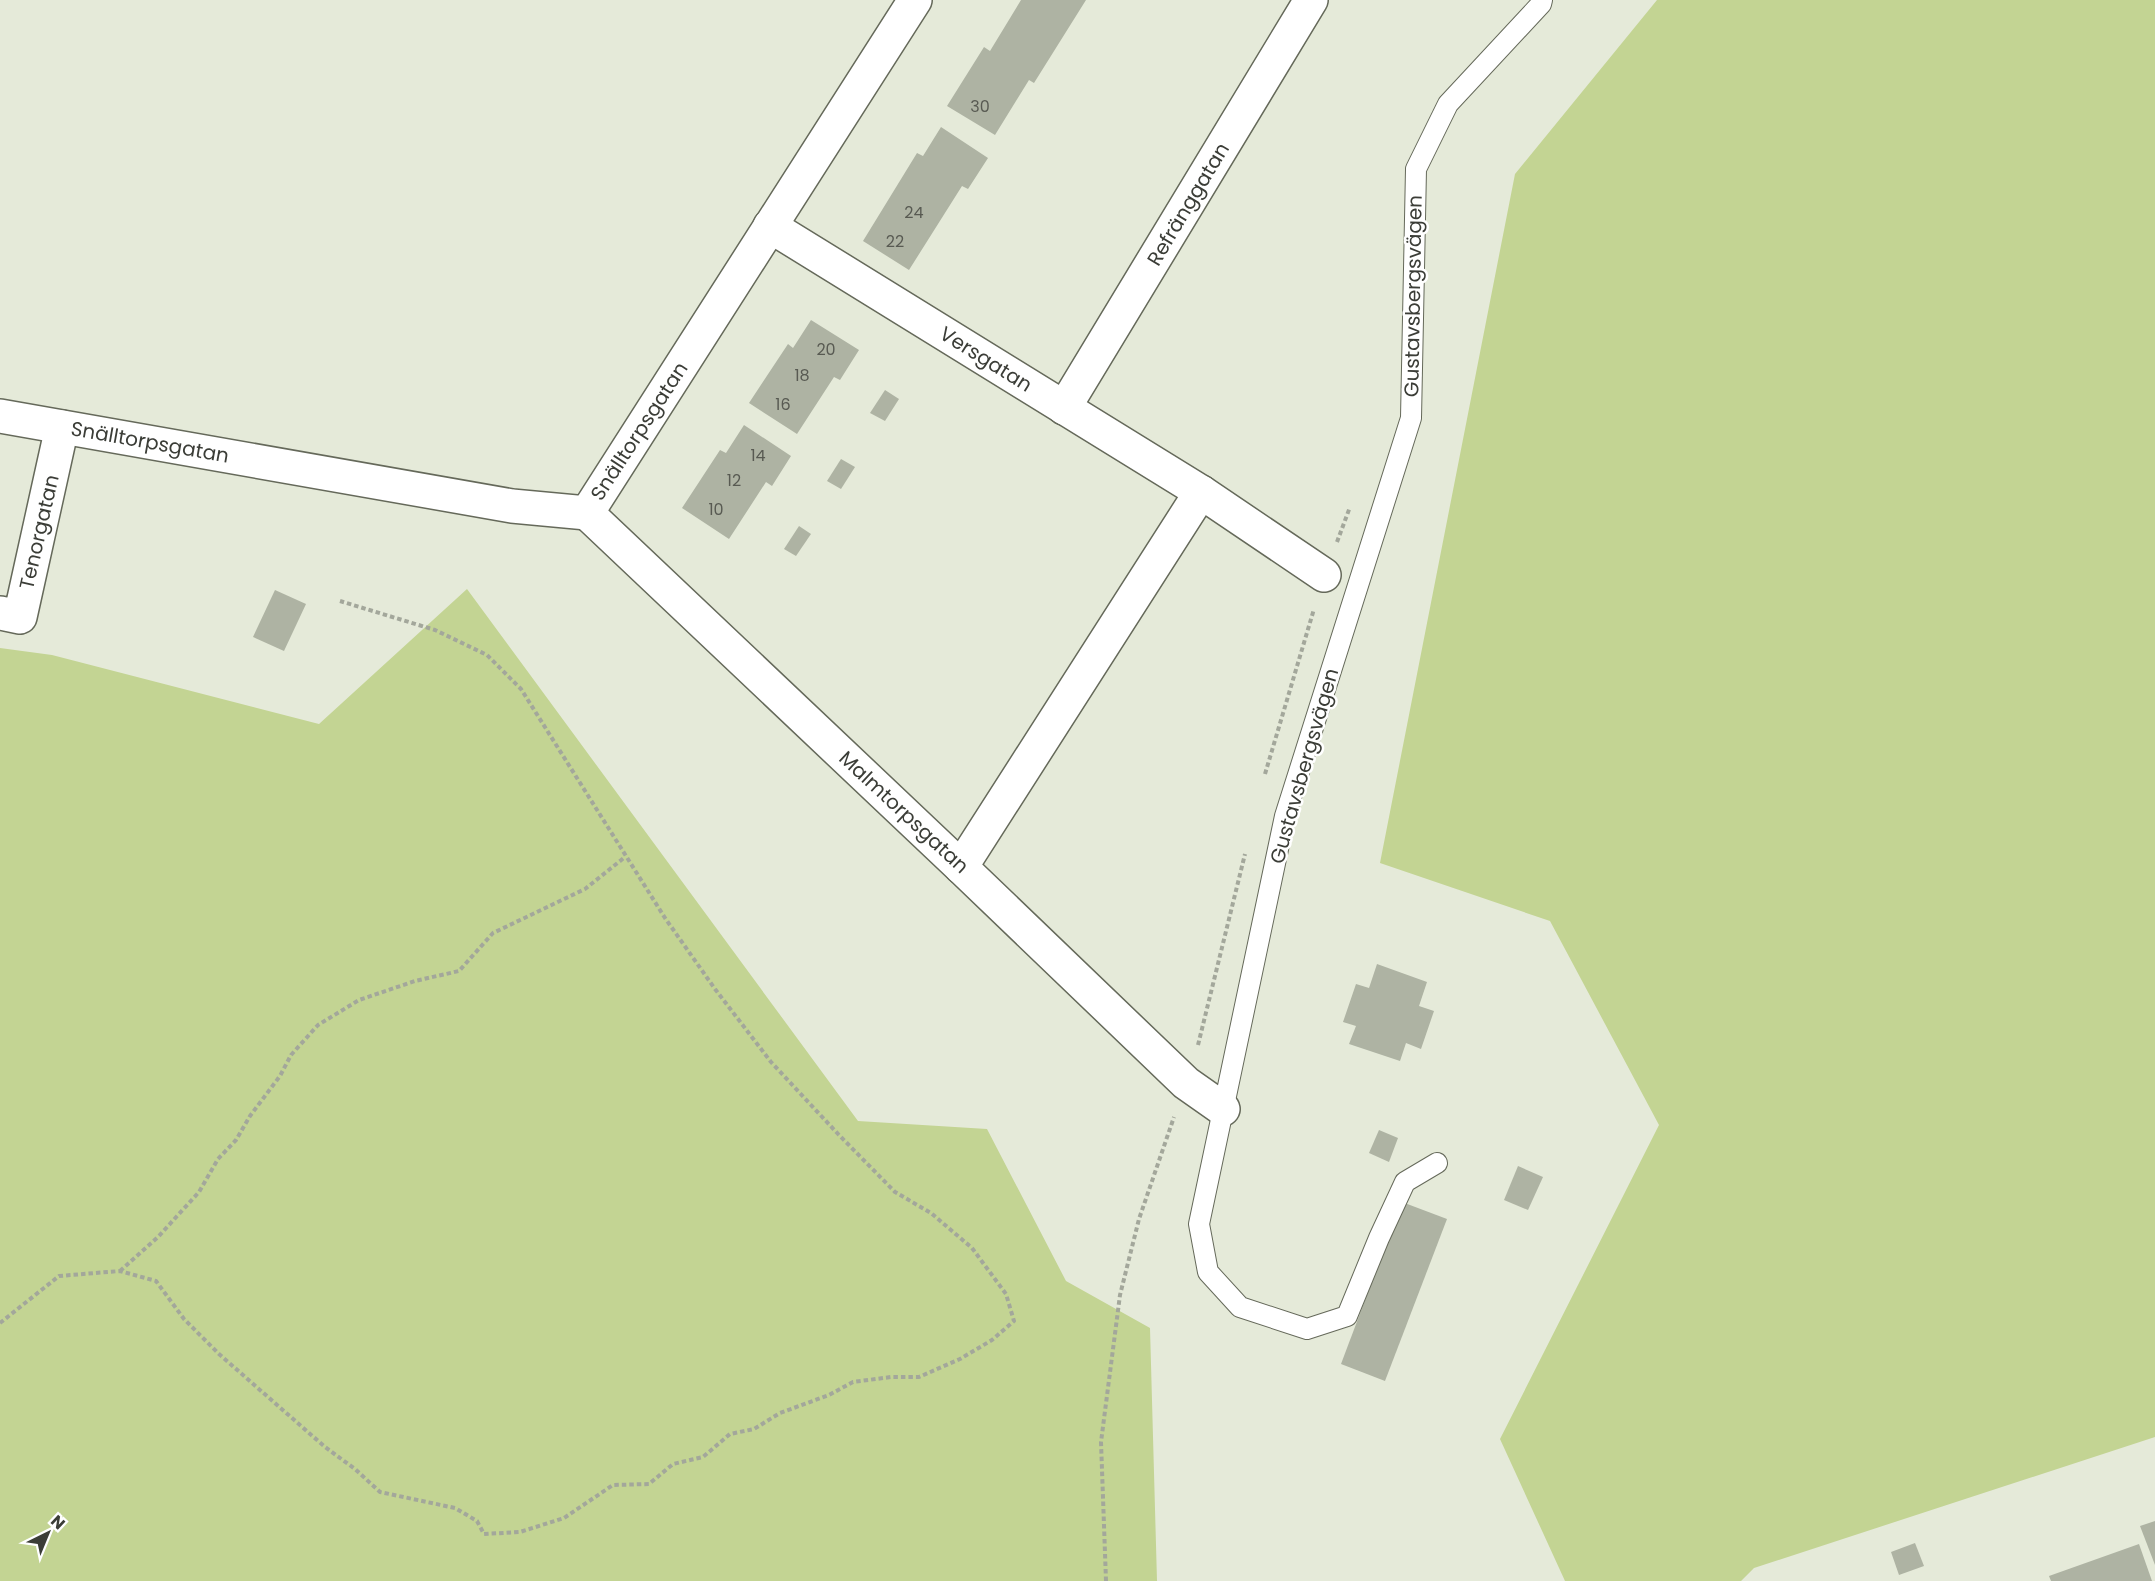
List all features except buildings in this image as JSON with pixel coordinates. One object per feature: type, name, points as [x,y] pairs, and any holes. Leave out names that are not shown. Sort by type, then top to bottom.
[{"type":"street","name":"Snälltorpsgatan","points":[[0,416],[512,506],[587,513],[915,0]]},
{"type":"street","name":"Refränggatan","points":[[1064,408],[1311,0]]},
{"type":"street","name":"Versgatan","points":[[770,226],[1201,492],[1324,575]]},
{"type":"street","name":"Tenorgatan","points":[[0,613],[20,617],[62,427]]},
{"type":"street","points":[[961,867],[1201,492]]},
{"type":"street","name":"Malmtorpsgatan","points":[[587,513],[1186,1083],[1223,1109]]},
{"type":"lane","name":"Gustavsbergsvägen","points":[[1437,1163],[1405,1182],[1347,1316],[1307,1329],[1240,1307],[1208,1272],[1199,1224],[1285,816],[1411,418],[1416,169],[1448,104],[1542,0]]},
{"type":"path","points":[[0,1323],[59,1276],[120,1270],[156,1281],[184,1319],[219,1354],[324,1447],[355,1469],[380,1492],[455,1508],[477,1521],[484,1534],[520,1532],[564,1518],[613,1485],[649,1484],[673,1464],[703,1457],[730,1434],[754,1429],[780,1413],[829,1395],[853,1382],[891,1377],[919,1377],[960,1359],[992,1340],[1014,1321],[1006,1294],[972,1248],[931,1213],[896,1192],[771,1062],[715,989],[665,918],[521,689],[487,655],[435,630],[340,602]]},
{"type":"path","points":[[120,1270],[158,1237],[199,1191],[219,1159],[236,1140],[291,1055],[318,1025],[360,1000],[415,981],[459,971],[493,933],[585,889],[625,857]]},
{"type":"green space","points":[[1657,0],[2155,0],[2155,1437],[1754,1568],[1741,1581],[1565,1581],[1500,1439],[1659,1125],[1550,921],[1380,863],[1515,174]]},
{"type":"green space","points":[[467,589],[858,1121],[987,1129],[1066,1281],[1150,1328],[1157,1581],[0,1581],[0,648],[52,655],[319,724]]}]
